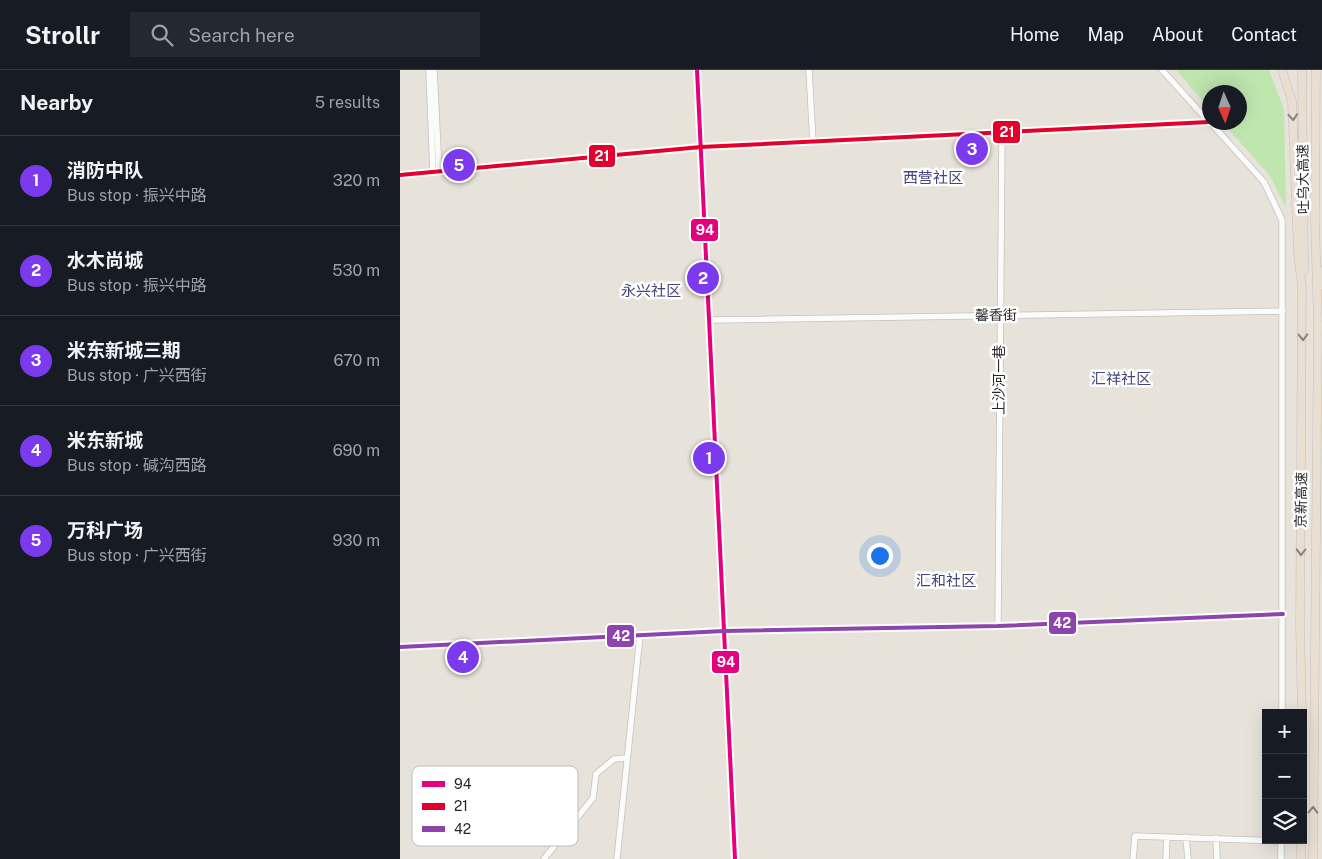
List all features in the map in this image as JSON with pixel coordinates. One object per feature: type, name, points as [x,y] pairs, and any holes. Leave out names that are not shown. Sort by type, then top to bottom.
[{"type":"highway","points":[[1282,70],[1292,101],[1298,252],[1302,288]]},
{"type":"highway","name":"吐乌大高速","points":[[1302,70],[1305,267],[1302,288]]},
{"type":"highway","name":"吐乌大高速","points":[[1316,70],[1315,221],[1318,325]]},
{"type":"highway","points":[[1318,325],[1322,271]]},
{"type":"highway","name":"京新高速","points":[[1302,288],[1300,626],[1302,709]]},
{"type":"highway","name":"京新高速","points":[[1312,859],[1318,325]]},
{"type":"highway","points":[[1301,844],[1301,859]]},
{"type":"street","points":[[428,70],[436,172]]},
{"type":"street","points":[[434,70],[436,172]]},
{"type":"street","points":[[697,70],[735,859]]},
{"type":"street","points":[[809,70],[813,143]]},
{"type":"street","points":[[1162,70],[1202,113]]},
{"type":"street","points":[[400,175],[701,147],[1202,122]]},
{"type":"street","points":[[1217,130],[1264,182],[1275,201],[1282,220],[1282,709]]},
{"type":"street","name":"上沙河一巷","points":[[998,626],[1002,133]]},
{"type":"street","name":"馨香街","points":[[709,320],[1283,311]]},
{"type":"street","points":[[400,647],[724,631],[998,626],[1283,614]]},
{"type":"street","points":[[617,859],[640,635]]},
{"type":"street","points":[[578,817],[593,798],[596,774],[614,759],[627,758]]},
{"type":"street","points":[[1133,859],[1136,836],[1262,840]]},
{"type":"street","points":[[1166,859],[1168,837]]},
{"type":"street","points":[[1186,837],[1188,859]]},
{"type":"street","points":[[1216,838],[1217,859]]},
{"type":"street","points":[[1281,844],[1281,859]]},
{"type":"street","points":[[544,859],[554,846]]},
{"type":"green space","points":[[1176,70],[1269,70],[1284,109],[1286,208],[1270,176],[1229,130],[1247,130],[1247,85],[1202,85],[1202,100]]},
{"type":"transit line","name":"94","points":[[697,70],[735,859]]},
{"type":"transit line","name":"21","points":[[400,175],[701,147],[1202,122]]},
{"type":"transit line","name":"42","points":[[400,647],[724,631],[998,626],[1283,614]]},
{"type":"place","name":"米东新城三期","points":[[972,149]]},
{"type":"place","name":"万科广场","points":[[459,165]]},
{"type":"place","name":"水木尚城","points":[[703,278]]},
{"type":"place","name":"消防中队","points":[[709,458]]},
{"type":"place","name":"米东新城","points":[[463,657]]},
{"type":"district","name":"西营社区","points":[[933,177]]},
{"type":"district","name":"永兴社区","points":[[651,290]]},
{"type":"district","name":"汇祥社区","points":[[1121,378]]},
{"type":"district","name":"汇和社区","points":[[946,580]]}]
